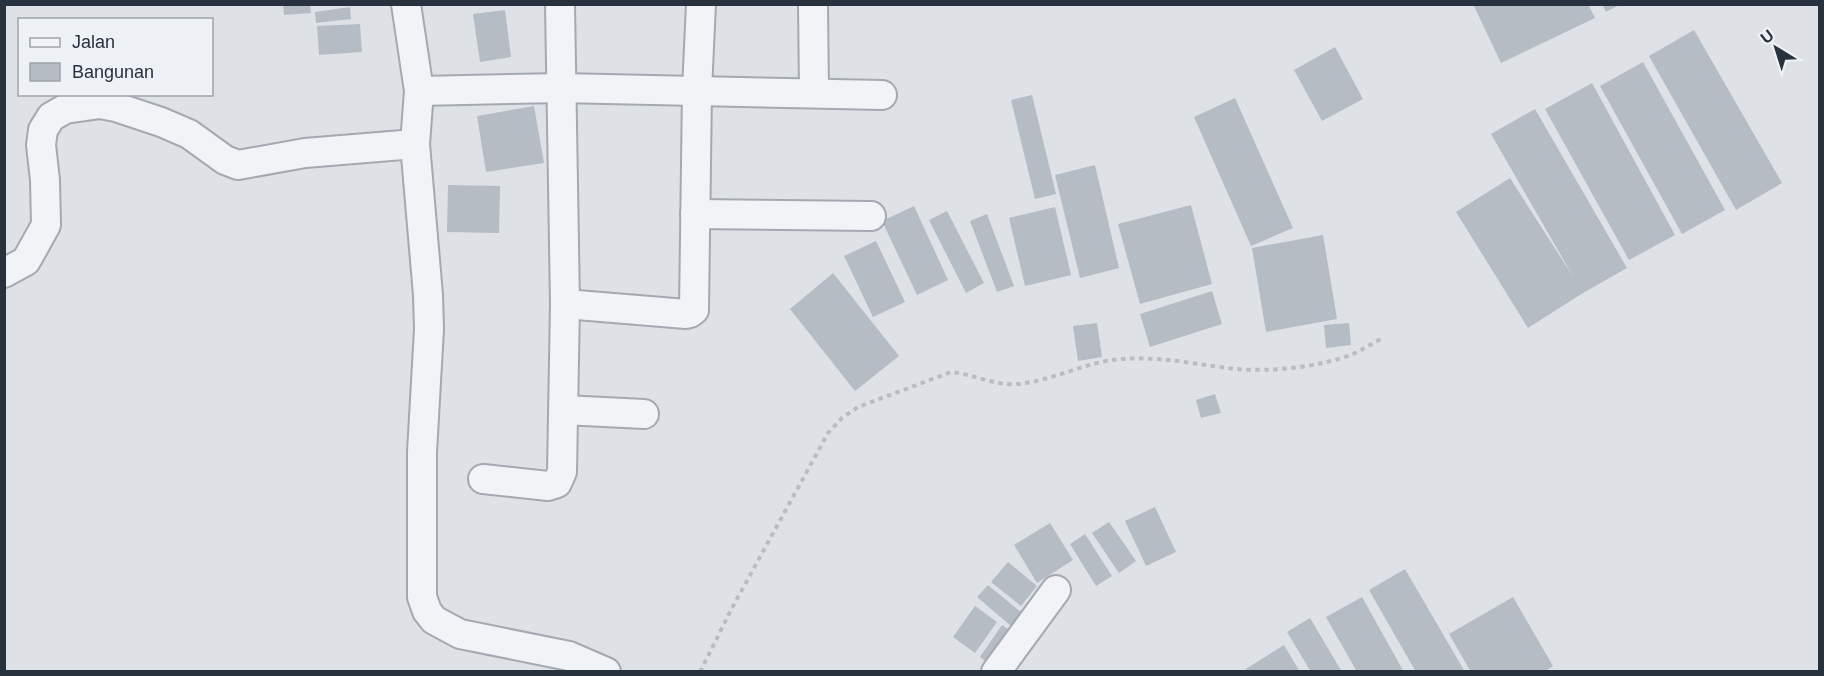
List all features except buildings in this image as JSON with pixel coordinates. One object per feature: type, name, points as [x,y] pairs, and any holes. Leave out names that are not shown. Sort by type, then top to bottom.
[{"type":"street","points":[[406,4],[419,91],[415,144],[429,329],[422,464],[422,597],[427,612],[434,620],[460,634],[569,656],[606,672]]},
{"type":"street","points":[[483,479],[548,486],[557,483],[562,472],[565,304],[560,4]]},
{"type":"street","points":[[565,304],[690,313],[694,310],[697,90],[701,4]]},
{"type":"street","points":[[813,4],[814,93]]},
{"type":"street","points":[[419,91],[561,88],[882,95]]},
{"type":"street","points":[[4,273],[26,261],[46,225],[45,180],[41,145],[43,130],[51,117],[65,109],[100,104],[116,107],[189,134],[225,160],[238,165],[305,153],[415,144]]},
{"type":"street","points":[[695,214],[871,216]]},
{"type":"street","points":[[564,410],[644,414]]},
{"type":"street","points":[[996,672],[1056,590]]},
{"type":"path","points":[[700,672],[732,608],[828,433],[842,418],[858,407],[951,372],[1014,385],[1037,382],[1092,364],[1123,359],[1152,359],[1239,369],[1294,368],[1332,361],[1354,354],[1381,339]]}]
